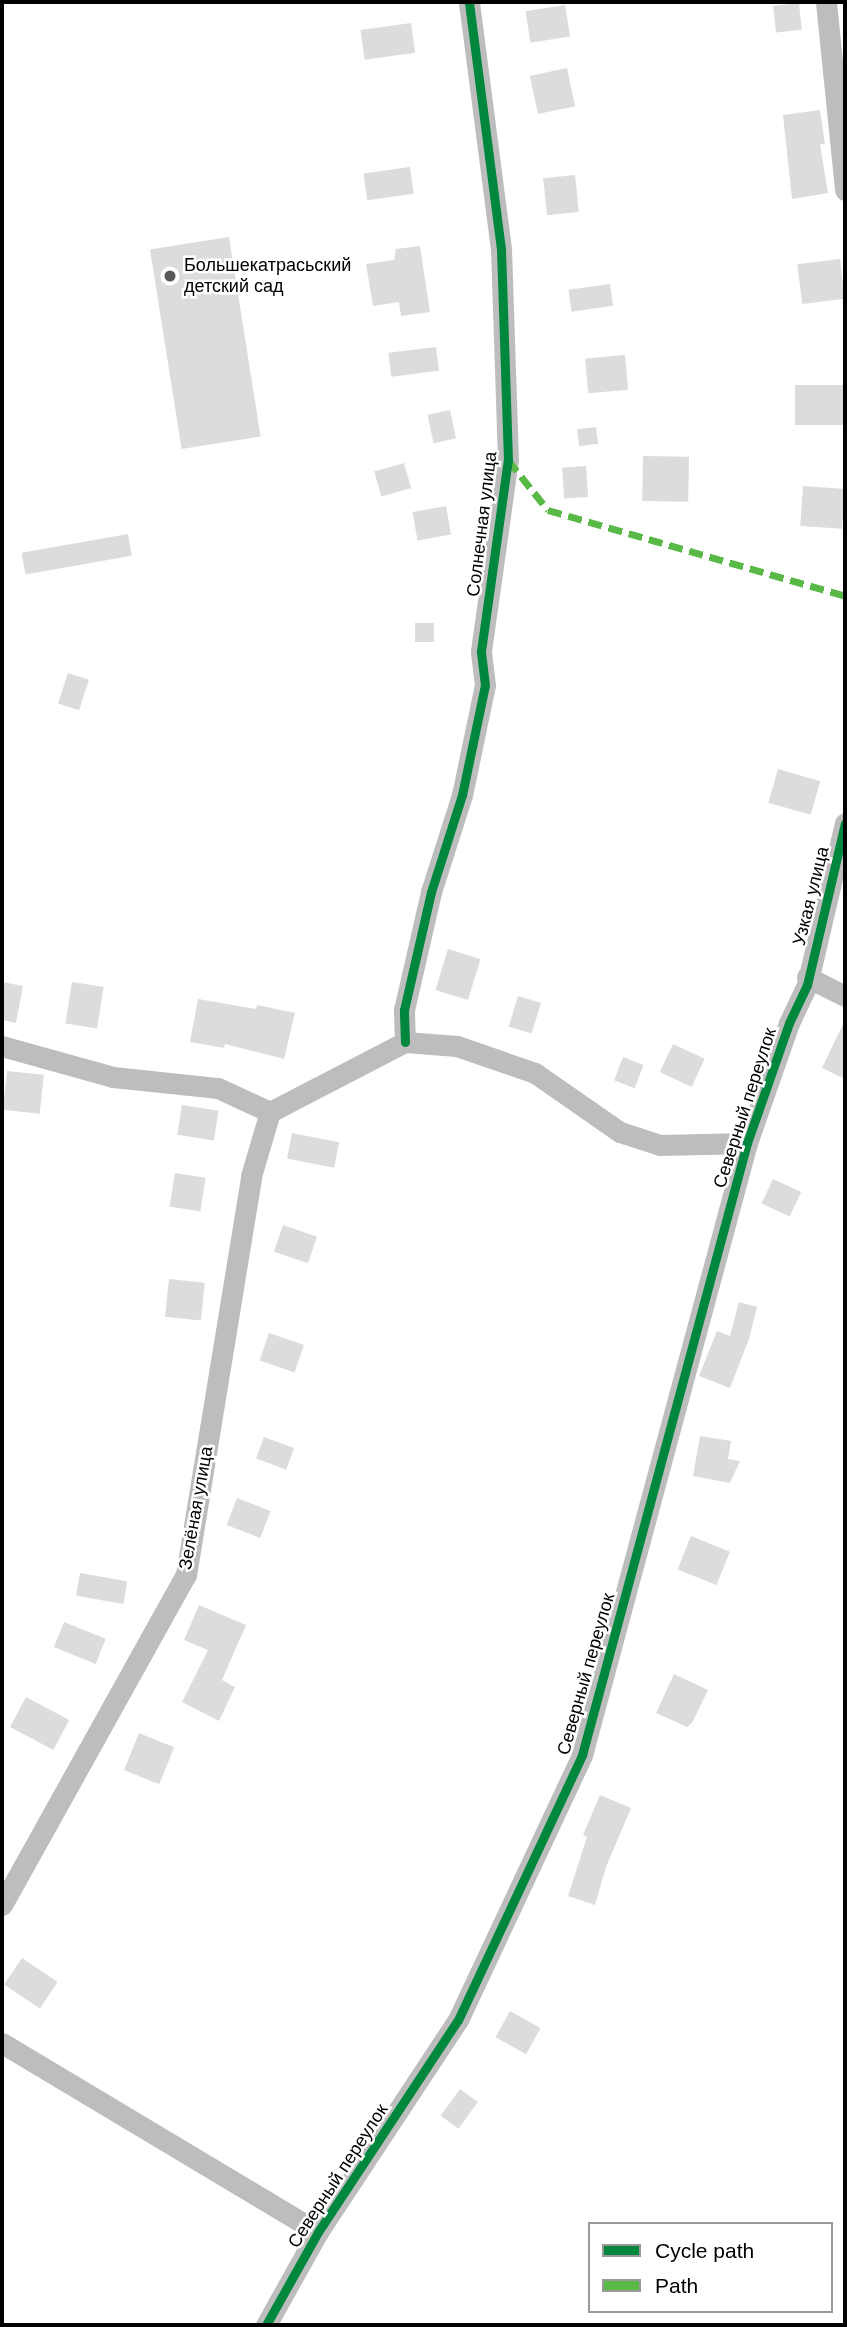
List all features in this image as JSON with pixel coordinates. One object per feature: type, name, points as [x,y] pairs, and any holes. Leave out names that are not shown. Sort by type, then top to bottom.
[{"type":"street","name":"Солнечная улица","points":[[405,1042],[404,1010],[431,892],[462,796],[485,685],[481,651],[508,460],[500,249],[469,2]]},
{"type":"street","points":[[826,2],[845,190]]},
{"type":"street","name":"Узкая улица","points":[[807,977],[845,823]]},
{"type":"street","points":[[807,977],[845,996]]},
{"type":"street","name":"Северный переулок","points":[[266,2325],[318,2232],[458,2020],[582,1755],[747,1143],[807,977]]},
{"type":"street","points":[[2,1046],[113,1077],[218,1088],[270,1112],[405,1042],[457,1046],[535,1073],[620,1132],[660,1145],[747,1143]]},
{"type":"street","name":"Зелёная улица","points":[[2,1905],[186,1575],[251,1176],[270,1112]]},
{"type":"street","points":[[2,2043],[318,2232]]},
{"type":"building","points":[[799,3],[802,30],[776,33],[773,6]]},
{"type":"building","points":[[565,5],[570,37],[530,43],[525,11]]},
{"type":"building","points":[[411,23],[415,53],[365,60],[360,30]]},
{"type":"building","points":[[567,68],[575,106],[538,114],[530,76]]},
{"type":"building","points":[[820,110],[825,144],[820,144],[828,193],[792,199],[783,115]]},
{"type":"building","points":[[410,167],[414,194],[367,200],[363,174]]},
{"type":"building","points":[[575,175],[579,212],[547,215],[543,178]]},
{"type":"building","points":[[229,237],[261,437],[182,449],[150,250]]},
{"type":"building","points":[[420,246],[430,312],[401,316],[399,302],[373,306],[366,264],[394,260],[396,249]]},
{"type":"building","points":[[840,259],[845,299],[802,304],[797,264]]},
{"type":"building","points":[[610,284],[613,306],[571,312],[568,290]]},
{"type":"building","points":[[436,347],[439,371],[391,377],[388,353]]},
{"type":"building","points":[[625,355],[628,390],[588,393],[585,358]]},
{"type":"building","points":[[795,385],[845,385],[845,425],[795,425]]},
{"type":"building","points":[[450,410],[456,438],[434,443],[428,415]]},
{"type":"building","points":[[596,427],[598,444],[579,446],[577,429]]},
{"type":"building","points":[[643,456],[689,457],[688,502],[642,501]]},
{"type":"building","points":[[404,463],[411,488],[381,497],[374,472]]},
{"type":"building","points":[[586,466],[588,497],[564,499],[562,468]]},
{"type":"building","points":[[803,486],[845,489],[842,529],[800,526]]},
{"type":"building","points":[[446,506],[451,535],[418,540],[413,512]]},
{"type":"building","points":[[128,534],[132,556],[25,574],[22,553]]},
{"type":"building","points":[[415,623],[434,623],[434,642],[415,642]]},
{"type":"building","points":[[68,673],[89,680],[79,710],[58,703]]},
{"type":"building","points":[[778,769],[820,781],[811,815],[768,803]]},
{"type":"building","points":[[448,949],[481,959],[468,1000],[435,990]]},
{"type":"building","points":[[2,982],[23,986],[16,1023],[2,1020]]},
{"type":"building","points":[[72,982],[104,987],[97,1028],[65,1023]]},
{"type":"building","points":[[518,996],[541,1003],[532,1034],[509,1027]]},
{"type":"building","points":[[198,999],[256,1009],[257,1005],[295,1013],[284,1059],[225,1044],[224,1048],[190,1042]]},
{"type":"building","points":[[845,1020],[845,1079],[822,1068]]},
{"type":"building","points":[[673,1044],[705,1059],[692,1087],[660,1072]]},
{"type":"building","points":[[623,1057],[644,1065],[635,1088],[614,1080]]},
{"type":"building","points":[[7,1071],[44,1075],[40,1114],[3,1110]]},
{"type":"building","points":[[182,1105],[219,1111],[214,1140],[177,1135]]},
{"type":"building","points":[[292,1133],[339,1142],[334,1168],[287,1159]]},
{"type":"building","points":[[175,1173],[206,1178],[200,1211],[170,1207]]},
{"type":"building","points":[[773,1179],[801,1192],[790,1217],[762,1203]]},
{"type":"building","points":[[283,1225],[317,1237],[308,1263],[274,1251]]},
{"type":"building","points":[[169,1279],[205,1283],[201,1321],[165,1317]]},
{"type":"building","points":[[739,1302],[757,1307],[749,1339],[730,1388],[699,1376],[717,1331],[730,1336]]},
{"type":"building","points":[[269,1333],[304,1345],[295,1372],[260,1360]]},
{"type":"building","points":[[700,1436],[731,1441],[728,1459],[740,1461],[730,1483],[693,1476]]},
{"type":"building","points":[[264,1437],[294,1448],[286,1470],[256,1459]]},
{"type":"building","points":[[237,1498],[271,1511],[260,1538],[227,1525]]},
{"type":"building","points":[[691,1536],[730,1552],[716,1585],[678,1569]]},
{"type":"building","points":[[80,1573],[127,1581],[123,1604],[76,1596]]},
{"type":"building","points":[[199,1605],[246,1625],[222,1680],[235,1687],[219,1721],[182,1702],[208,1650],[184,1640]]},
{"type":"building","points":[[64,1622],[106,1639],[96,1664],[54,1647]]},
{"type":"building","points":[[674,1674],[708,1690],[692,1723],[687,1727],[656,1713]]},
{"type":"building","points":[[26,1697],[69,1720],[53,1750],[10,1727]]},
{"type":"building","points":[[139,1733],[174,1747],[159,1784],[124,1770]]},
{"type":"building","points":[[600,1795],[631,1808],[606,1867],[595,1905],[568,1896],[587,1837],[583,1835]]},
{"type":"building","points":[[22,1958],[58,1982],[40,2009],[4,1985]]},
{"type":"building","points":[[510,2011],[541,2028],[526,2054],[495,2037]]},
{"type":"building","points":[[460,2089],[478,2102],[458,2129],[441,2116]]},
{"type":"marked path","points":[[508,460],[548,510],[845,596]]},
{"type":"cycle path","points":[[405,1042],[404,1010],[431,892],[462,795],[485,685],[481,651],[508,460],[501,249],[469,2]]},
{"type":"cycle path","points":[[266,2325],[318,2232],[458,2020],[582,1755],[747,1143],[789,1023],[807,985],[845,823]]},
{"type":"place","name":"Большекатрасьский детский сад","points":[[170,276]]}]
